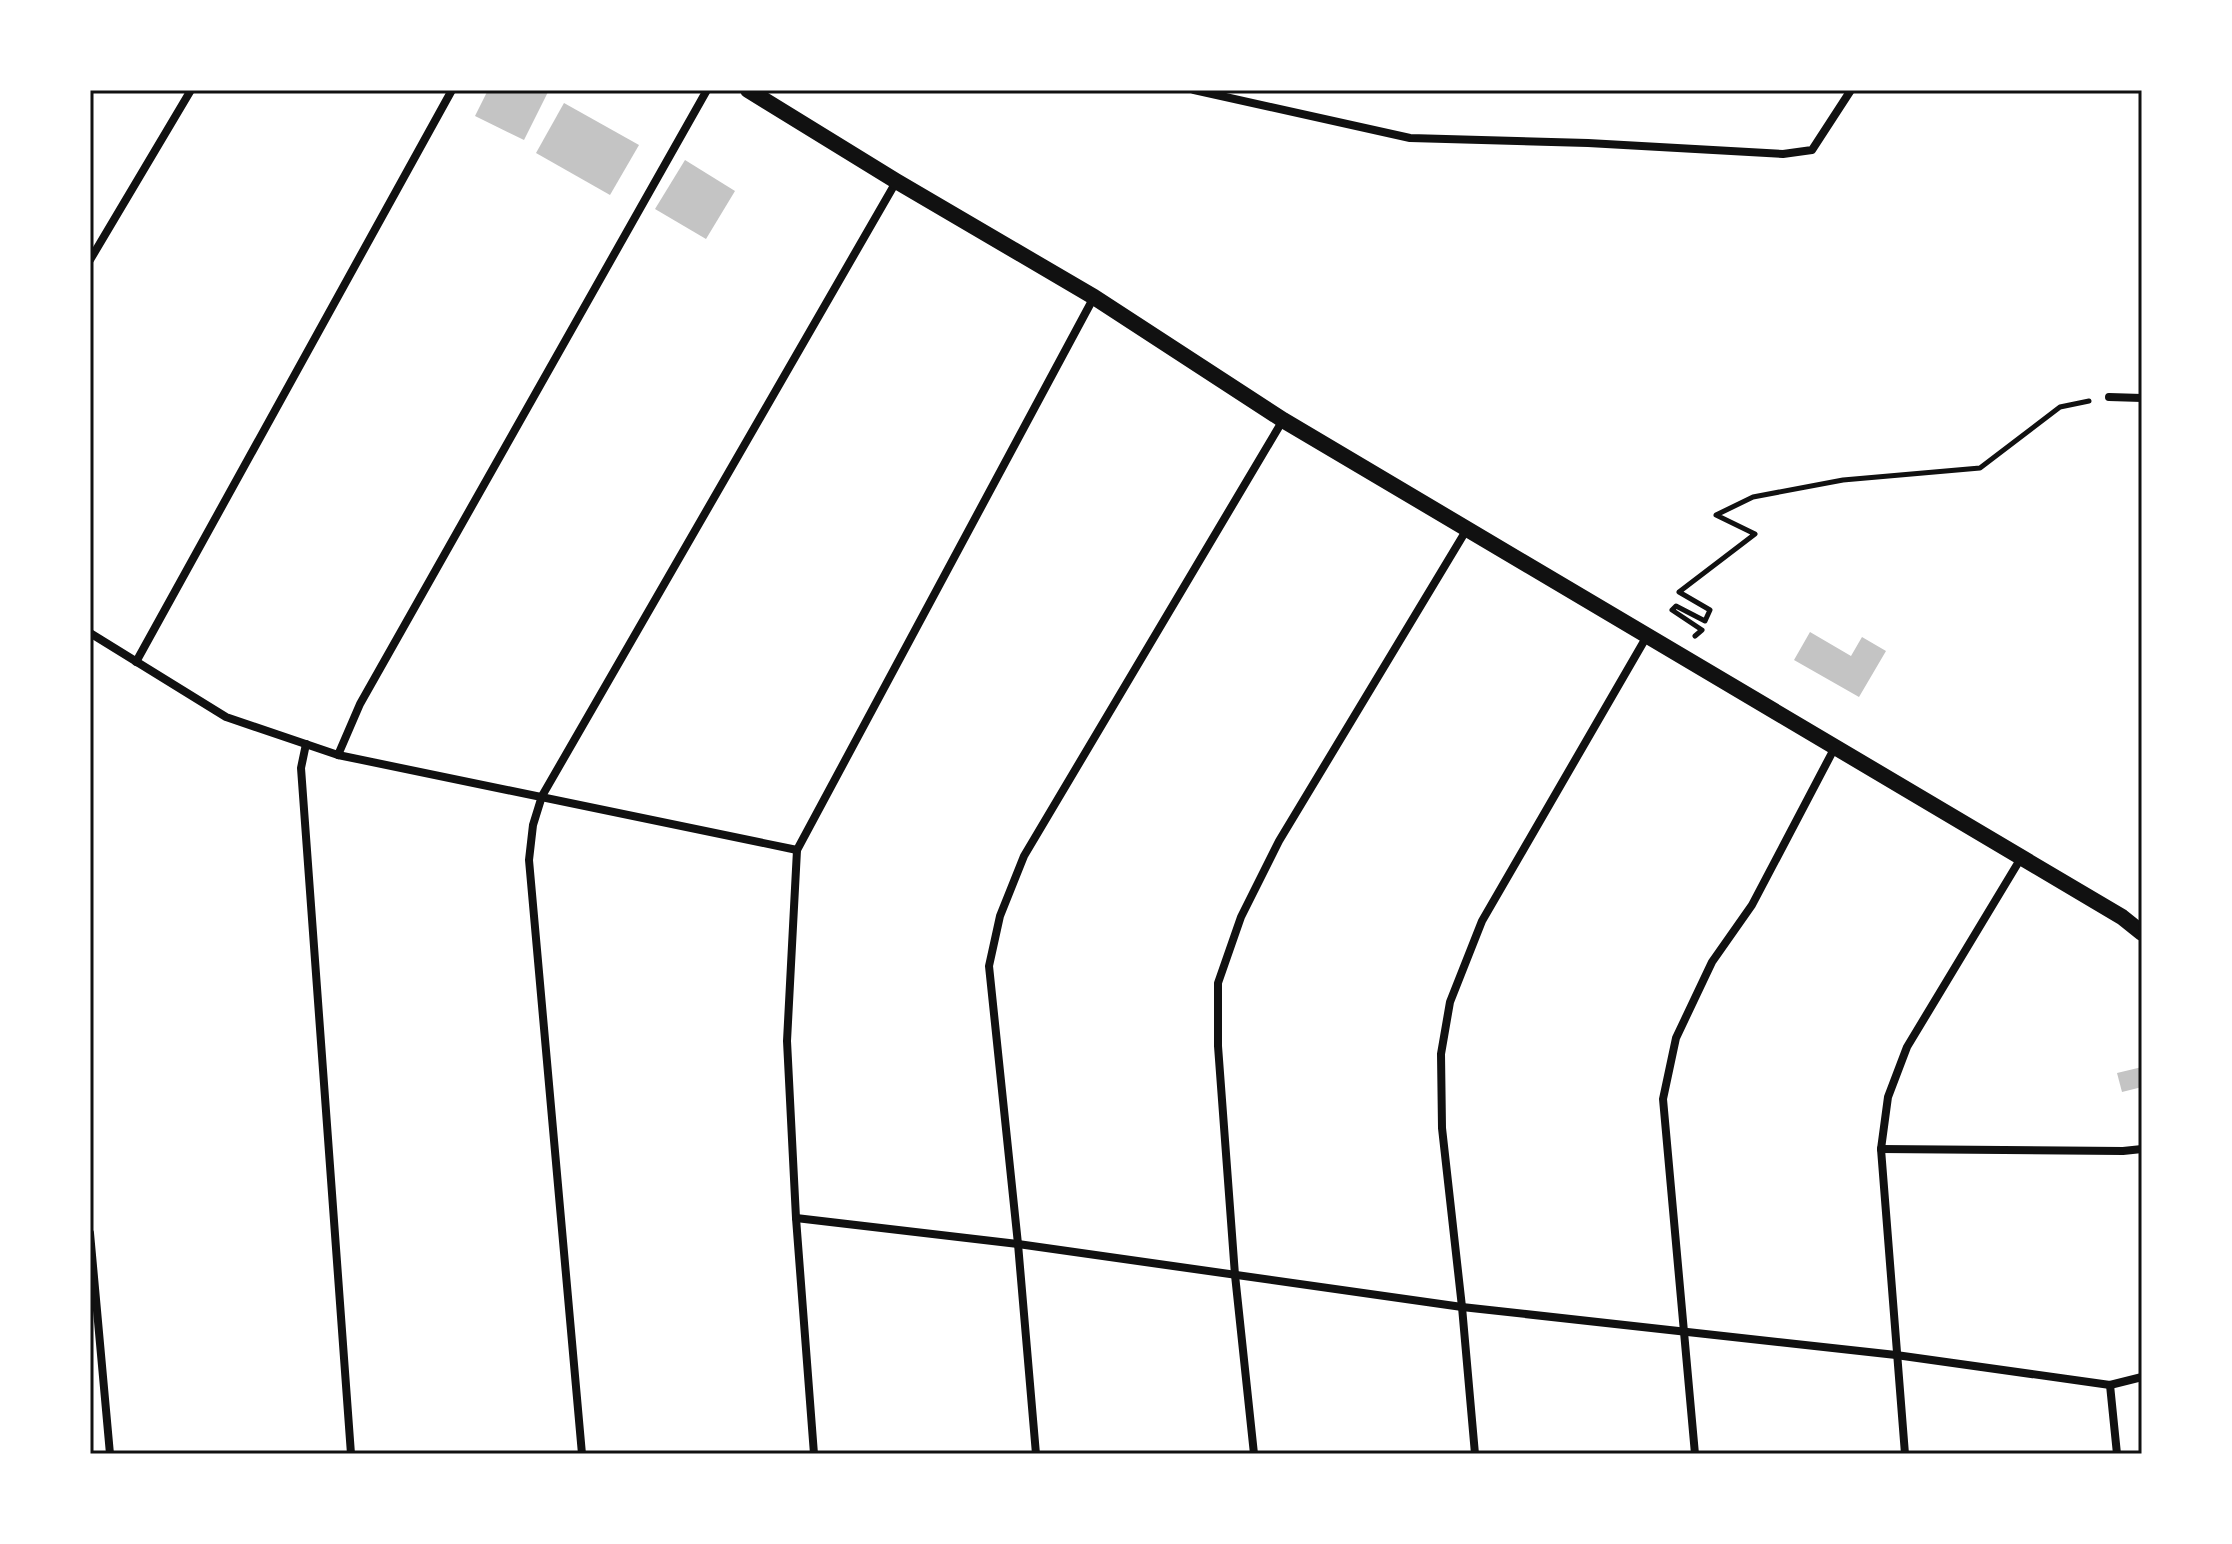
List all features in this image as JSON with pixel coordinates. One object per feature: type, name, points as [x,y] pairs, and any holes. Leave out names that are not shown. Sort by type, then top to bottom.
[{"type":"main road","points":[[748,90],[1094,297],[1283,420],[2122,917],[2142,933]]},
{"type":"street","points":[[90,260],[191,90]]},
{"type":"street","points":[[136,662],[452,90]]},
{"type":"street","points":[[338,755],[360,704],[707,90]]},
{"type":"street","points":[[1194,90],[1410,138],[1588,143],[1783,154],[1812,150],[1851,90]]},
{"type":"street","points":[[582,1454],[529,860],[533,825],[542,796],[896,181]]},
{"type":"street","points":[[814,1454],[796,1218],[787,1041],[797,850],[1094,297]]},
{"type":"street","points":[[2109,397],[2142,398]]},
{"type":"street","points":[[1036,1454],[989,966],[1000,916],[1024,856],[1283,420]]},
{"type":"street","points":[[1254,1454],[1235,1275],[1218,1046],[1218,983],[1241,917],[1279,841],[1468,528]]},
{"type":"street","points":[[90,633],[226,717],[338,755],[797,850]]},
{"type":"street","points":[[1475,1454],[1442,1128],[1441,1054],[1450,1002],[1482,921],[1647,635]]},
{"type":"street","points":[[306,744],[301,768],[302,784],[351,1454]]},
{"type":"street","points":[[1695,1454],[1663,1099],[1676,1038],[1712,962],[1752,905],[1834,749]]},
{"type":"street","points":[[1905,1454],[1881,1149],[1888,1097],[1907,1047],[2021,857]]},
{"type":"street","points":[[1881,1149],[2142,1149]]},
{"type":"street","points":[[796,1218],[1018,1244],[1462,1307],[1896,1355],[2110,1385],[2142,1377]]},
{"type":"street","points":[[90,1233],[110,1454]]},
{"type":"street","points":[[2110,1385],[2117,1454]]},
{"type":"path","points":[[1676,651],[1702,630],[1672,610],[1676,606],[1705,621],[1710,610],[1679,592],[1755,534],[1716,515],[1753,497],[1843,480],[1980,468],[2060,407],[2109,397]]},
{"type":"building","points":[[488,90],[549,90],[524,140],[475,116]]},
{"type":"building","points":[[564,103],[639,145],[610,195],[536,153]]},
{"type":"building","points":[[685,160],[735,191],[706,239],[655,209]]},
{"type":"building","points":[[1810,632],[1851,656],[1862,637],[1886,651],[1859,697],[1794,660]]},
{"type":"building","points":[[2142,1067],[2142,1087],[2122,1092],[2117,1073]]}]
